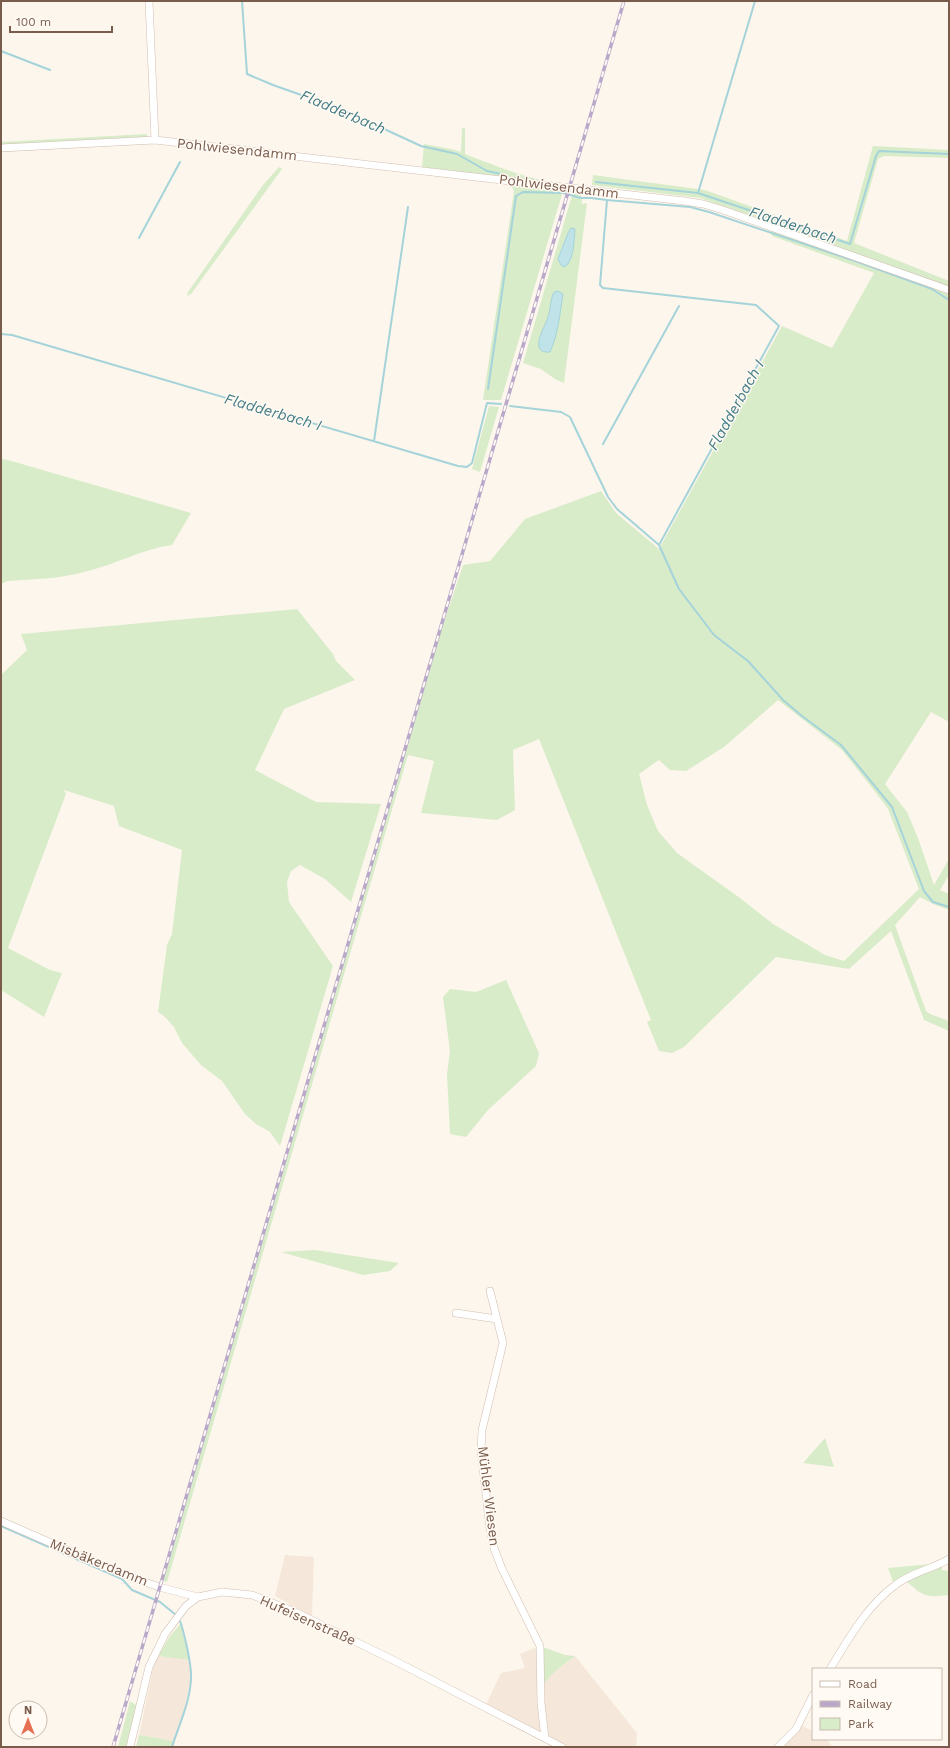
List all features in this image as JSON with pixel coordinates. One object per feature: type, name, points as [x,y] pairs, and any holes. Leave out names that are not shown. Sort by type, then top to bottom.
[{"type":"street","points":[[149,1],[155,140]]},
{"type":"street","name":"Pohlwiesendamm","points":[[1,148],[155,140],[703,204],[949,290]]},
{"type":"street","name":"Mühler Wiesen","points":[[490,1290],[503,1343],[482,1430],[481,1451],[490,1528],[494,1548],[502,1569],[540,1646],[541,1703],[545,1738]]},
{"type":"street","points":[[456,1313],[497,1319]]},
{"type":"street","name":"Misbäkerdamm","points":[[1,1521],[115,1571],[159,1587],[198,1597]]},
{"type":"street","points":[[831,1668],[863,1619],[894,1585],[949,1559]]},
{"type":"street","name":"Hufeisenstraße","points":[[130,1747],[149,1667],[165,1634],[186,1606],[198,1597],[222,1592],[235,1592],[252,1595],[293,1611],[562,1747]]},
{"type":"street","points":[[778,1747],[796,1730],[812,1697]]},
{"type":"shaded area","points":[[285,1555],[314,1557],[312,1617],[275,1596]]},
{"type":"shaded area","points":[[540,1646],[542,1688],[546,1680],[553,1673],[575,1656],[637,1733],[636,1747],[562,1747],[485,1707],[501,1673],[525,1668],[520,1654]]},
{"type":"shaded area","points":[[158,1656],[189,1660],[191,1678],[184,1712],[174,1741],[139,1735],[153,1669]]},
{"type":"shaded area","points":[[798,1724],[812,1731],[812,1740],[827,1740],[833,1747],[778,1747]]},
{"type":"green space","points":[[462,128],[465,128],[465,154],[527,176],[565,184],[501,400],[483,400],[514,191],[512,187],[521,179],[422,167],[424,144],[461,152]]},
{"type":"green space","points":[[147,134],[148,144],[1,152],[1,142]]},
{"type":"green space","points":[[873,146],[949,150],[949,158],[884,156],[878,159],[854,243],[949,281],[949,722],[931,712],[885,784],[907,812],[918,838],[934,885],[949,859],[949,875],[940,890],[949,894],[949,910],[920,897],[895,925],[926,1011],[949,1021],[949,1031],[924,1020],[891,931],[849,969],[776,957],[684,1047],[672,1053],[659,1051],[647,1022],[651,1020],[539,739],[513,750],[515,810],[497,820],[421,813],[434,761],[408,755],[167,1582],[163,1581],[440,634],[463,565],[490,561],[525,519],[601,491],[616,513],[659,549],[782,326],[832,348],[874,273],[772,236],[767,221],[700,198],[592,185],[593,175],[705,190],[847,241]],"holes":[[[778,700],[842,750],[888,809],[919,889],[844,961],[825,955],[773,924],[740,898],[677,853],[658,831],[647,805],[639,774],[659,760],[670,770],[686,771],[724,747]]]},
{"type":"green space","points":[[279,167],[282,169],[191,294],[187,296],[188,292],[263,185]]},
{"type":"green space","points":[[573,192],[581,194],[582,204],[587,203],[564,383],[555,379],[541,369],[523,363]]},
{"type":"green space","points":[[489,406],[499,407],[480,472],[472,469]]},
{"type":"green space","points":[[1,459],[191,513],[172,545],[150,550],[95,569],[75,574],[8,581],[1,584]]},
{"type":"green space","points":[[297,609],[333,654],[336,661],[355,680],[284,709],[255,770],[316,802],[381,804],[351,902],[325,879],[300,865],[291,871],[287,882],[289,902],[333,966],[280,1146],[270,1132],[256,1124],[245,1114],[222,1081],[201,1065],[182,1043],[174,1027],[158,1012],[167,945],[172,934],[182,850],[119,826],[114,806],[64,790],[66,794],[8,948],[50,970],[62,973],[44,1017],[1,990],[1,675],[27,650],[21,634]]},
{"type":"green space","points":[[506,980],[539,1053],[536,1066],[488,1110],[466,1137],[450,1134],[447,1074],[450,1051],[443,997],[450,989],[476,992]]},
{"type":"green space","points":[[315,1250],[399,1263],[390,1271],[363,1275],[281,1252]]},
{"type":"green space","points":[[825,1438],[834,1467],[803,1463]]},
{"type":"green space","points":[[942,1563],[942,1570],[949,1571],[949,1595],[924,1595],[905,1580],[894,1585],[888,1568]]},
{"type":"green space","points":[[181,1623],[189,1660],[158,1656],[170,1636]]},
{"type":"green space","points":[[540,1646],[565,1655],[575,1656],[552,1675],[541,1689]]},
{"type":"green space","points":[[130,1701],[136,1705],[126,1747],[118,1747]]},
{"type":"green space","points":[[139,1735],[174,1741],[172,1747],[136,1747]]},
{"type":"water","points":[[571,228],[575,229],[573,250],[570,260],[565,267],[561,265],[558,259]]},
{"type":"water","points":[[558,291],[563,294],[557,331],[550,352],[543,351],[539,344],[540,338],[548,317],[554,292]]},
{"type":"waterway","name":"Fladderbach","points":[[242,1],[247,74],[273,85],[341,109],[421,146],[457,154],[487,171],[506,175]]},
{"type":"waterway","points":[[698,193],[755,1]]},
{"type":"waterway","points":[[1,51],[50,70]]},
{"type":"waterway","name":"Fladderbach","points":[[596,182],[698,193],[850,244],[876,156],[879,151],[949,154]]},
{"type":"waterway","points":[[139,238],[180,162]]},
{"type":"waterway","name":"Fladderbach I","points":[[488,389],[516,196],[523,192],[563,193],[581,198],[607,200],[600,285],[603,288],[756,305],[779,326],[659,545],[617,509],[608,497],[570,417],[561,412],[510,406]]},
{"type":"waterway","points":[[607,200],[690,207],[709,212],[858,262],[932,289],[949,300]]},
{"type":"waterway","points":[[374,441],[408,207]]},
{"type":"waterway","points":[[603,444],[679,306]]},
{"type":"waterway","name":"Fladderbach I","points":[[1,334],[12,335],[458,466],[467,467],[472,463],[487,403],[501,404]]},
{"type":"waterway","points":[[659,545],[679,589],[714,635],[748,661],[783,700],[841,745],[892,807],[924,891],[933,902],[949,907]]},
{"type":"waterway","points":[[1,1526],[122,1579],[132,1590],[160,1602],[176,1615]]},
{"type":"waterway","points":[[172,1747],[189,1696],[191,1679],[187,1648],[179,1618]]},
{"type":"railway","points":[[113,1747],[624,1]]}]
